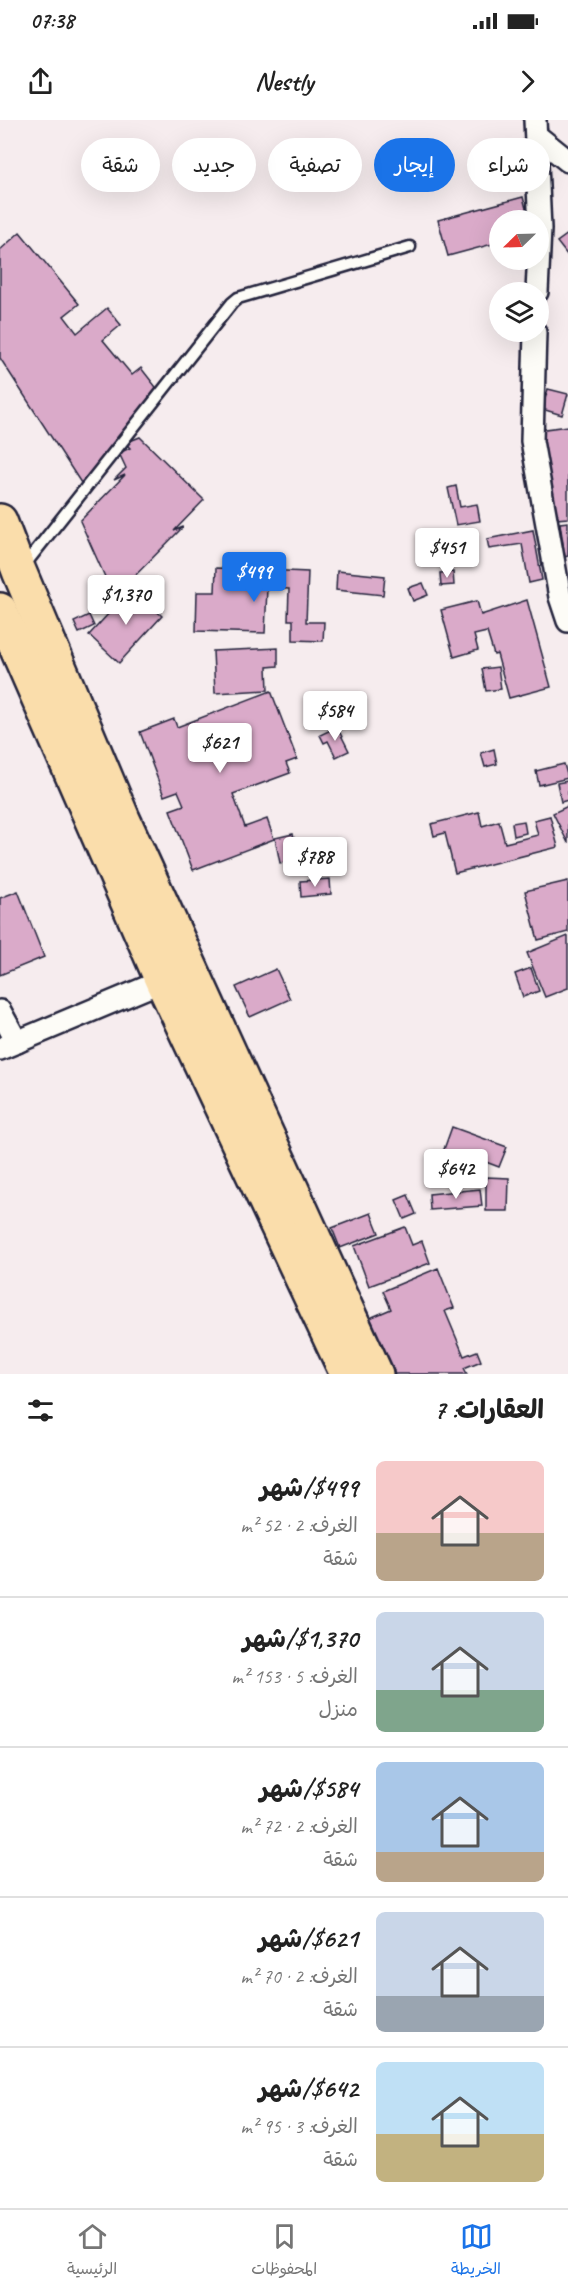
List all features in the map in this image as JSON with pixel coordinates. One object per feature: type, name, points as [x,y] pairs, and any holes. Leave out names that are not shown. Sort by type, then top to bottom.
[{"type":"main road","points":[[0,525],[123,819],[375,1374]]},
{"type":"main road","points":[[0,610],[9,640],[162,981],[347,1374]]},
{"type":"street","points":[[536,128],[568,161]]},
{"type":"street","points":[[536,128],[540,230],[537,282]]},
{"type":"street","points":[[535,342],[532,441],[560,597],[568,621]]},
{"type":"street","points":[[0,1011],[9,1046],[162,981]]},
{"type":"lane","points":[[19,571],[238,298],[410,247]]},
{"type":"building","points":[[523,197],[526,210],[489,210],[489,245],[448,256],[438,220]]},
{"type":"building","points":[[20,232],[79,304],[64,316],[77,333],[107,308],[121,325],[103,340],[132,375],[141,368],[159,391],[81,483],[0,358],[0,250]]},
{"type":"building","points":[[568,234],[568,256],[557,242]]},
{"type":"building","points":[[548,389],[568,394],[562,415],[542,409]]},
{"type":"building","points":[[568,426],[568,518],[556,519],[552,486],[545,487],[538,430]]},
{"type":"building","points":[[140,437],[204,500],[174,531],[183,527],[114,597],[80,521],[125,475],[114,480],[126,468],[119,453],[130,448],[125,443]]},
{"type":"building","points":[[456,486],[460,507],[477,504],[480,521],[456,525],[448,488]]},
{"type":"building","points":[[568,522],[568,556],[565,557],[560,523]]},
{"type":"building","points":[[533,530],[542,580],[529,583],[522,544],[489,549],[487,539]]},
{"type":"building","points":[[216,568],[308,572],[306,622],[324,622],[323,641],[293,640],[293,620],[288,620],[289,589],[267,588],[265,633],[196,631],[197,592],[215,592]]},
{"type":"building","points":[[337,571],[385,576],[383,595],[336,590]]},
{"type":"building","points":[[453,572],[454,585],[441,586],[440,573]]},
{"type":"building","points":[[423,583],[428,595],[413,601],[408,588]]},
{"type":"building","points":[[132,588],[162,616],[119,663],[89,635]]},
{"type":"building","points":[[527,600],[551,687],[509,698],[497,654],[494,655],[487,632],[474,635],[478,650],[454,657],[441,610],[477,601],[481,615]]},
{"type":"building","points":[[89,615],[94,626],[79,633],[74,622]]},
{"type":"building","points":[[278,648],[278,666],[267,667],[268,690],[215,693],[213,651]]},
{"type":"building","points":[[498,667],[501,689],[486,691],[482,669]]},
{"type":"building","points":[[271,691],[297,759],[286,763],[290,773],[233,794],[245,827],[267,819],[274,839],[193,870],[170,810],[184,805],[178,791],[164,796],[140,732],[174,719],[177,727]]},
{"type":"building","points":[[337,727],[349,751],[336,757],[328,741],[324,743],[320,735]]},
{"type":"building","points":[[494,749],[497,764],[485,767],[481,753]]},
{"type":"building","points":[[564,764],[568,778],[539,785],[536,771]]},
{"type":"building","points":[[568,781],[568,800],[561,802],[557,783]]},
{"type":"building","points":[[568,806],[568,843],[553,813]]},
{"type":"building","points":[[479,812],[482,826],[499,821],[505,843],[538,835],[534,820],[550,816],[558,847],[455,873],[445,833],[434,836],[431,824]]},
{"type":"building","points":[[524,821],[526,833],[514,836],[512,823]]},
{"type":"building","points":[[293,834],[298,860],[280,863],[275,838]]},
{"type":"building","points":[[330,879],[331,894],[301,897],[300,881]]},
{"type":"building","points":[[568,881],[568,932],[538,940],[525,891]]},
{"type":"building","points":[[18,891],[44,957],[0,975],[0,898]]},
{"type":"building","points":[[568,936],[568,988],[545,997],[527,953]]},
{"type":"building","points":[[531,968],[539,991],[523,997],[515,974]]},
{"type":"building","points":[[276,969],[290,999],[250,1017],[236,987]]},
{"type":"building","points":[[452,1127],[507,1147],[499,1167],[470,1156],[459,1186],[434,1177]]},
{"type":"building","points":[[486,1177],[509,1178],[508,1211],[486,1211]]},
{"type":"building","points":[[480,1189],[482,1206],[430,1210],[429,1194]]},
{"type":"building","points":[[408,1195],[416,1214],[404,1219],[396,1200]]},
{"type":"building","points":[[371,1213],[379,1233],[340,1248],[332,1228]]},
{"type":"building","points":[[405,1227],[412,1245],[422,1241],[430,1263],[369,1286],[354,1246]]},
{"type":"building","points":[[438,1268],[454,1308],[445,1311],[464,1356],[477,1351],[481,1361],[464,1368],[467,1374],[393,1374],[370,1318],[391,1309],[383,1291]]}]
